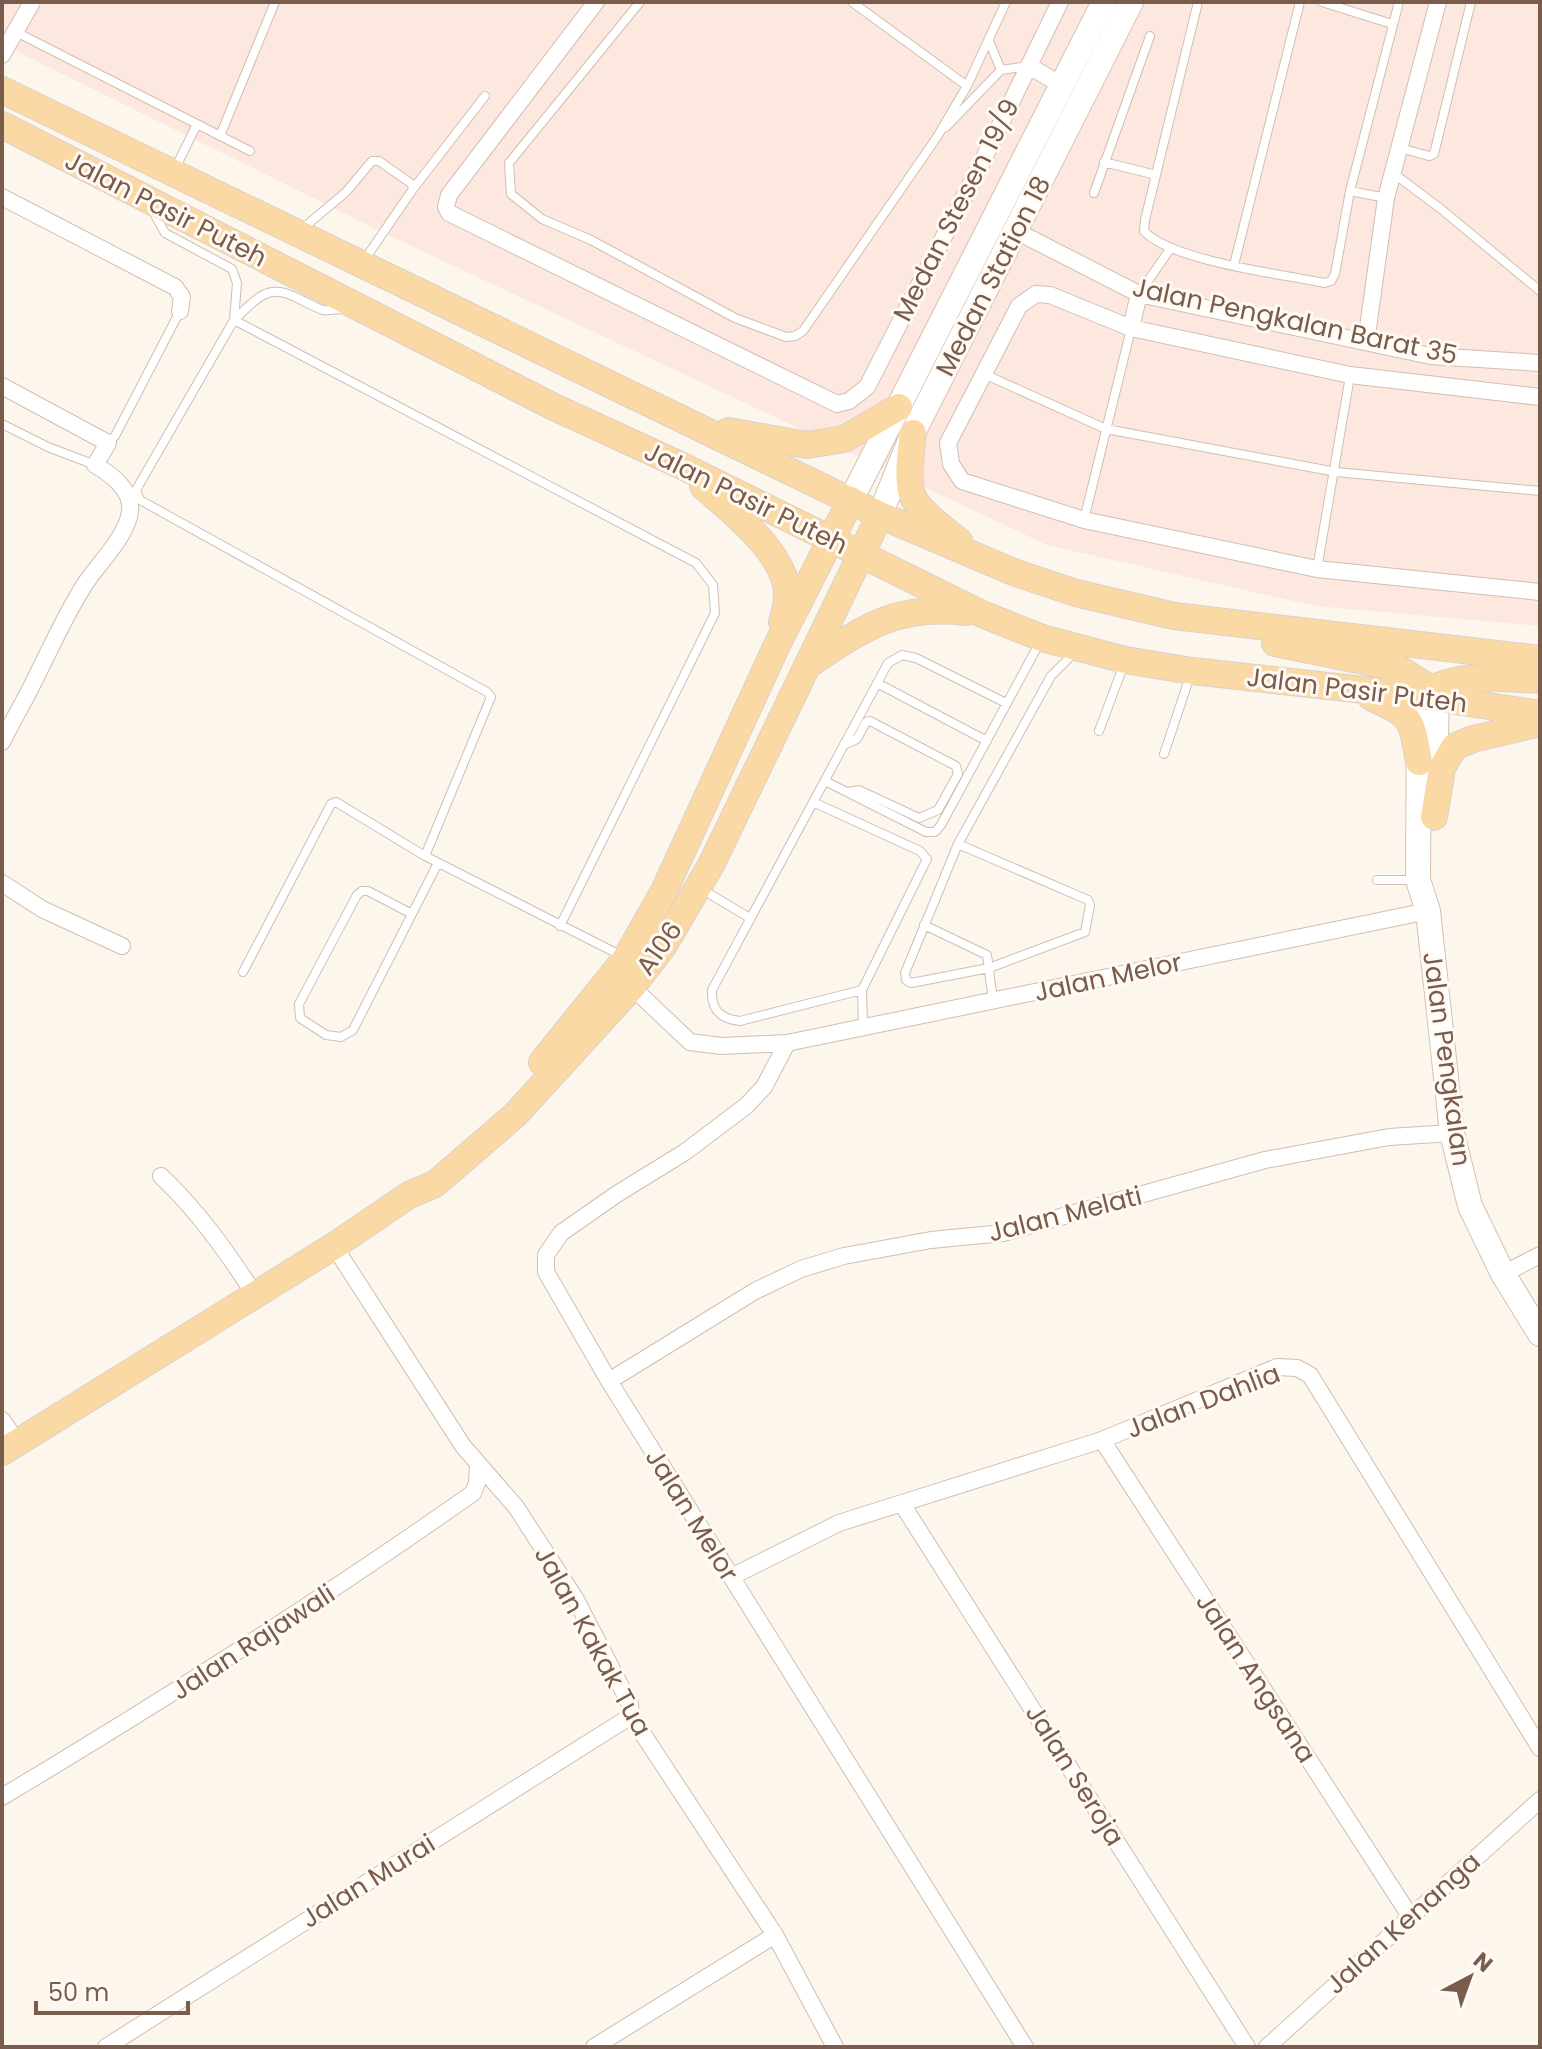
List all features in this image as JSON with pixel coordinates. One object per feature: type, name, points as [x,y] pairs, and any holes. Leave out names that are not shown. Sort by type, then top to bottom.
[{"type":"main road","name":"Jalan Pasir Puteh","points":[[2,90],[880,515],[986,561],[1076,593],[1174,616],[1540,659]]},
{"type":"main road","name":"Jalan Pasir Puteh","points":[[2,125],[554,407],[678,464],[982,614],[1042,638],[1125,660],[1192,671],[1428,695],[1540,714]]},
{"type":"main road","points":[[697,426],[807,445],[844,439],[899,407]]},
{"type":"main road","points":[[913,433],[910,466],[913,497],[941,527],[986,561]]},
{"type":"main road","points":[[678,464],[748,526],[776,557],[788,595],[777,645]]},
{"type":"main road","name":"Medan Station 18","points":[[777,645],[851,500]]},
{"type":"main road","name":"Medan Station 18","points":[[809,664],[880,515]]},
{"type":"main road","points":[[809,664],[864,628],[902,614],[938,609],[982,614]]},
{"type":"main road","points":[[1174,616],[1299,650],[1398,668],[1428,695],[1443,683],[1474,676],[1540,680]]},
{"type":"main road","name":"A106","points":[[409,1195],[428,1174],[505,1107],[626,958],[663,893],[777,645]]},
{"type":"main road","name":"A106","points":[[409,1195],[435,1184],[470,1157],[515,1115],[632,987],[664,945],[692,898],[809,664]]},
{"type":"main road","points":[[1351,688],[1403,712],[1411,722],[1419,762]]},
{"type":"main road","points":[[1434,817],[1442,768],[1454,747],[1473,739],[1540,723]]},
{"type":"main road","points":[[10,1448],[334,1246],[409,1195]]},
{"type":"street","name":"Medan Stesen 19/9","points":[[596,2],[449,195],[446,207],[449,213],[837,404],[849,401],[867,387],[1060,2]]},
{"type":"street","name":"Medan Station 18","points":[[851,500],[1104,2]]},
{"type":"street","name":"Medan Station 18","points":[[880,515],[913,433],[1131,2]]},
{"type":"street","points":[[1366,342],[1386,198],[1438,2]]},
{"type":"street","points":[[2,55],[16,32],[26,4]]},
{"type":"street","points":[[1029,66],[1063,86]]},
{"type":"street","points":[[2,197],[175,287],[182,297],[180,311]]},
{"type":"street","name":"Jalan Pengkalan Barat 35","points":[[1016,231],[1139,294],[1431,356],[1540,363]]},
{"type":"street","points":[[1540,397],[1350,375],[1131,328],[1050,295],[1036,294],[1019,306],[948,443],[951,464],[962,481],[1084,520],[1317,569],[1540,592]]},
{"type":"street","points":[[1131,328],[1139,294]]},
{"type":"street","points":[[2,386],[108,443],[95,465],[110,474],[129,499],[131,509],[128,522],[85,584],[2,742]]},
{"type":"street","name":"Jalan Pengkalan","points":[[1428,695],[1419,762],[1418,880],[1428,911],[1452,1133],[1470,1206],[1503,1274],[1540,1334]]},
{"type":"street","name":"Jalan Pengkalan","points":[[1428,695],[1434,817],[1434,891],[1428,911]]},
{"type":"street","points":[[2,883],[42,909],[122,946]]},
{"type":"street","name":"Jalan Melor","points":[[632,987],[690,1042],[722,1046],[787,1043],[1428,911]]},
{"type":"street","name":"Jalan Melor","points":[[787,1043],[764,1087],[746,1106],[685,1152],[561,1233],[546,1255],[546,1272],[609,1381],[1025,2047]]},
{"type":"street","name":"Jalan Melati","points":[[609,1381],[755,1291],[801,1269],[844,1256],[931,1240],[1003,1233],[1265,1160],[1389,1137],[1452,1133]]},
{"type":"street","points":[[161,1176],[186,1199],[228,1253],[255,1295]]},
{"type":"street","name":"Jalan Kakak Tua","points":[[334,1246],[478,1465],[516,1507],[575,1598],[630,1704],[631,1716],[775,1935],[835,2047]]},
{"type":"street","points":[[1503,1274],[1540,1255]]},
{"type":"street","name":"Jalan Dahlia","points":[[731,1577],[839,1523],[1102,1440],[1277,1367],[1297,1368],[1310,1375],[1540,1748]]},
{"type":"street","points":[[2,1420],[10,1448]]},
{"type":"street","name":"Jalan Angsana","points":[[1102,1440],[1410,1916]]},
{"type":"street","name":"Jalan Rajawali","points":[[2,1797],[194,1681],[366,1569],[473,1493],[478,1465]]},
{"type":"street","name":"Jalan Seroja","points":[[902,1504],[1247,2047]]},
{"type":"street","name":"Jalan Murai","points":[[106,2047],[631,1716]]},
{"type":"street","name":"Jalan Kenanga","points":[[1267,2047],[1540,1800]]},
{"type":"street","points":[[594,2047],[775,1935]]},
{"type":"lane","points":[[220,136],[275,2]]},
{"type":"lane","points":[[640,2],[509,163],[511,194],[542,219],[591,240],[735,318],[786,337],[803,331],[937,137],[967,86],[1006,2]]},
{"type":"lane","points":[[852,2],[967,86]]},
{"type":"lane","points":[[1198,2],[1144,231],[1152,240],[1170,249],[1324,283],[1331,281],[1335,274],[1350,191],[1399,2]]},
{"type":"lane","points":[[1234,265],[1300,2]]},
{"type":"lane","points":[[1322,2],[1392,24]]},
{"type":"lane","points":[[1399,148],[1429,156],[1434,154],[1471,2]]},
{"type":"lane","points":[[16,32],[250,151]]},
{"type":"lane","points":[[1094,193],[1150,36]]},
{"type":"lane","points":[[989,40],[1001,70]]},
{"type":"lane","points":[[937,137],[1001,70],[1029,66]]},
{"type":"lane","points":[[362,263],[413,189],[485,96]]},
{"type":"lane","points":[[173,173],[197,124]]},
{"type":"lane","points":[[298,232],[326,211],[375,160],[412,184],[413,189]]},
{"type":"lane","points":[[1104,162],[1156,175]]},
{"type":"lane","points":[[1393,173],[1540,291]]},
{"type":"lane","points":[[1350,191],[1386,198]]},
{"type":"lane","points":[[147,201],[165,233],[232,269],[237,283],[234,320]]},
{"type":"lane","points":[[1139,294],[1170,249]]},
{"type":"lane","points":[[359,306],[326,311],[287,293],[273,291],[263,295],[234,320],[136,490],[136,495],[140,500],[487,692],[491,697],[425,856]]},
{"type":"lane","points":[[108,443],[115,436],[180,311]]},
{"type":"lane","points":[[234,320],[696,563],[713,585],[715,613],[560,926]]},
{"type":"lane","points":[[1084,520],[1131,328]]},
{"type":"lane","points":[[984,374],[1106,429],[1336,472],[1540,491]]},
{"type":"lane","points":[[1317,569],[1336,472],[1350,375]]},
{"type":"lane","points":[[2,424],[48,447],[95,465]]},
{"type":"lane","points":[[825,781],[926,832],[935,832],[1042,638]]},
{"type":"lane","points":[[958,844],[1088,900],[1090,905],[1083,934],[989,968],[911,983],[906,980],[905,973],[958,844],[1051,676],[1080,647]]},
{"type":"lane","points":[[862,990],[740,1021],[728,1020],[711,1003],[712,990],[888,663],[902,655],[916,658],[1006,703]]},
{"type":"lane","points":[[1099,731],[1125,660]]},
{"type":"lane","points":[[1164,754],[1192,671]]},
{"type":"lane","points":[[877,683],[987,741]]},
{"type":"lane","points":[[843,746],[857,739],[866,722],[870,721],[956,766],[958,774],[938,810],[919,818],[859,790],[848,792]]},
{"type":"lane","points":[[243,972],[331,804],[336,802],[438,863],[626,958]]},
{"type":"lane","points":[[813,802],[920,851],[927,859],[862,990],[863,1027]]},
{"type":"lane","points":[[412,914],[368,891],[362,891],[299,1004],[300,1018],[326,1035],[341,1037],[353,1030],[438,863]]},
{"type":"lane","points":[[1377,880],[1418,880]]},
{"type":"lane","points":[[692,898],[750,918]]},
{"type":"lane","points":[[924,925],[984,952],[989,958],[993,1001]]},
{"type":"shaded area","points":[[2,2],[1540,2],[1540,626],[1315,606],[1047,545],[390,236],[2,44]]}]
